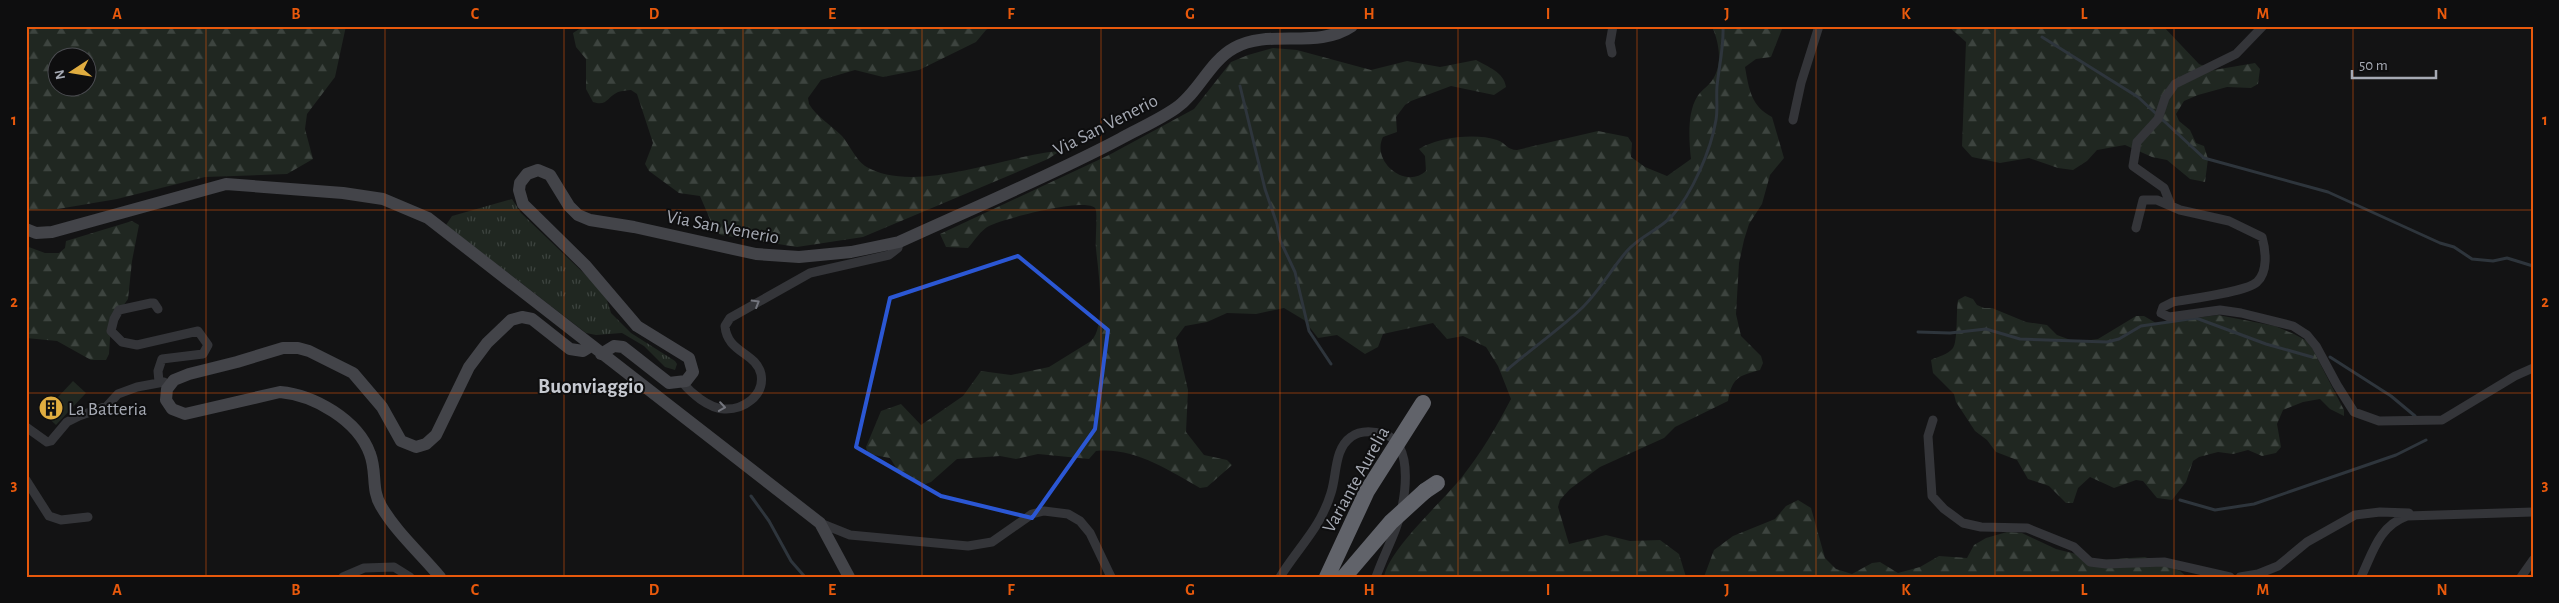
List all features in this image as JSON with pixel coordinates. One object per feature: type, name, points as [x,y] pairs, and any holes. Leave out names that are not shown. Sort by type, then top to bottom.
[{"type":"highway","name":"Variante Aurelia","points":[[1328,577],[1367,491],[1423,402]]},
{"type":"highway","points":[[1344,577],[1391,522],[1431,487]]},
{"type":"street","name":"Via San Venerio","points":[[682,382],[686,381],[693,372],[689,358],[637,326],[585,264],[523,204],[519,190],[520,183],[527,174],[538,170],[550,175],[569,206],[578,215],[590,220],[634,226],[756,254],[800,257],[869,249],[899,242],[1092,154],[1177,107],[1218,61],[1235,47],[1267,40],[1317,38],[1341,32],[1352,26]]},
{"type":"street","points":[[1612,53],[1610,42],[1613,26]]},
{"type":"street","points":[[1793,120],[1801,82],[1820,26]]},
{"type":"street","points":[[2170,203],[2164,188],[2133,166],[2137,142],[2158,119],[2165,98],[2175,84],[2236,54],[2263,26]]},
{"type":"street","points":[[26,229],[36,233],[52,232],[226,184],[343,193],[383,199],[428,218],[820,524],[850,535],[968,546],[992,542],[1032,514],[1044,511],[1068,514],[1080,521],[1090,533],[1111,577]]},
{"type":"street","points":[[2136,228],[2143,200],[2170,203],[2180,210],[2228,221],[2262,237],[2266,250],[2262,276],[2256,283],[2249,287],[2172,302],[2163,307],[2162,315],[2169,317],[2220,310],[2241,313],[2293,326],[2307,335],[2354,412],[2365,417],[2394,422],[2442,420],[2515,376],[2533,368]]},
{"type":"street","points":[[601,354],[614,346],[623,348],[669,382],[682,382],[690,392],[717,407],[724,409],[748,403],[758,393],[761,375],[759,367],[728,340],[726,326],[730,318],[810,273],[889,255],[898,248],[899,242]]},
{"type":"street","points":[[158,309],[154,303],[151,303],[119,310],[114,319],[112,332],[122,342],[137,345],[198,331],[208,345],[203,354],[162,359],[158,371],[159,382]]},
{"type":"street","points":[[26,427],[47,442],[51,441],[68,422],[106,406],[118,394],[137,387],[174,380],[189,374],[283,348],[298,348],[309,351],[353,373],[382,407],[401,441],[416,447],[426,444],[436,435],[469,367],[487,343],[511,320],[522,317],[532,319],[570,349],[583,351],[591,346]]},
{"type":"street","points":[[174,380],[167,389],[166,400],[172,409],[185,414],[280,392],[310,398],[331,410],[366,446],[373,464],[374,484],[380,506],[440,577]]},
{"type":"street","points":[[1933,420],[1928,436],[1932,496],[1944,509],[1963,523],[1981,527],[2027,528],[2074,547],[2090,562],[2106,564],[2164,562],[2230,577]]},
{"type":"street","points":[[1280,577],[1314,532],[1326,510],[1341,447],[1351,436],[1368,431],[1388,436],[1400,448],[1406,478],[1397,526],[1376,577]]},
{"type":"street","points":[[26,480],[49,516],[61,520],[88,517]]},
{"type":"street","points":[[2240,577],[2258,574],[2278,566],[2307,542],[2356,515],[2380,512],[2419,514],[2533,512]]},
{"type":"street","points":[[2361,577],[2381,533],[2394,521],[2419,514]]},
{"type":"street","points":[[820,524],[830,539],[838,559],[849,577]]},
{"type":"street","points":[[2521,577],[2533,560]]},
{"type":"street","points":[[343,577],[364,568],[394,567],[410,577]]},
{"type":"highlighted area","points":[[1018,256],[1108,330],[1095,429],[1032,518],[941,496],[856,447],[890,298]]},
{"type":"green space","points":[[26,26],[346,26],[335,77],[307,114],[305,129],[313,159],[287,174],[205,177],[117,199],[58,209],[26,209]]},
{"type":"green space","points":[[584,26],[993,26],[986,30],[976,42],[919,70],[883,77],[855,70],[821,80],[808,98],[809,104],[820,117],[842,136],[865,166],[885,174],[908,177],[934,175],[1060,151],[1048,159],[863,237],[797,247],[721,235],[715,231],[700,196],[679,193],[649,171],[645,164],[653,143],[637,94],[631,90],[623,91],[614,94],[604,102],[593,102],[586,89],[586,59],[576,47],[573,33]]},
{"type":"green space","points":[[1712,26],[1788,26],[1782,29],[1771,57],[1756,59],[1745,67],[1750,90],[1755,102],[1759,108],[1772,117],[1784,158],[1770,175],[1762,204],[1749,224],[1739,263],[1736,314],[1741,336],[1761,356],[1763,363],[1760,370],[1742,376],[1734,382],[1728,401],[1675,427],[1664,438],[1600,467],[1570,489],[1560,500],[1558,507],[1569,544],[1606,535],[1630,541],[1660,540],[1679,554],[1686,577],[1384,577],[1388,566],[1406,539],[1462,477],[1476,458],[1511,399],[1498,366],[1486,347],[1463,336],[1447,339],[1433,323],[1383,334],[1378,347],[1365,354],[1337,335],[1318,338],[1304,320],[1284,308],[1256,314],[1227,313],[1207,322],[1185,326],[1176,338],[1188,390],[1186,432],[1204,455],[1227,460],[1232,465],[1207,487],[1200,488],[1163,467],[1137,456],[1110,451],[1096,451],[1089,459],[1038,454],[1016,459],[1000,456],[957,459],[931,482],[923,485],[902,477],[890,458],[868,454],[866,447],[881,411],[901,404],[921,425],[963,396],[981,371],[1011,375],[1049,367],[1091,341],[1096,334],[1100,311],[1100,283],[1096,249],[1095,208],[1088,205],[1061,207],[997,223],[980,233],[968,248],[946,247],[940,234],[1109,155],[1194,109],[1231,62],[1273,48],[1297,50],[1371,70],[1407,61],[1440,67],[1476,60],[1502,77],[1506,87],[1494,95],[1451,86],[1405,105],[1396,117],[1397,132],[1383,137],[1381,146],[1382,155],[1386,163],[1400,175],[1418,176],[1426,171],[1425,156],[1419,149],[1446,139],[1457,137],[1488,138],[1497,140],[1511,149],[1517,150],[1598,131],[1628,137],[1632,143],[1631,157],[1645,167],[1667,176],[1691,159],[1689,136],[1692,111],[1697,97],[1716,73],[1719,60],[1717,39]]},
{"type":"green space","points":[[1948,26],[2163,26],[2199,64],[2214,70],[2255,63],[2260,69],[2258,84],[2251,88],[2227,87],[2198,95],[2184,101],[2176,114],[2179,121],[2190,130],[2196,143],[2204,146],[2208,159],[2205,182],[2190,179],[2167,160],[2152,157],[2125,145],[2097,150],[2087,161],[2073,170],[2058,168],[2029,158],[2000,163],[1972,157],[1962,146],[1966,42]]},
{"type":"green space","points":[[512,199],[521,213],[594,283],[607,300],[611,313],[631,333],[675,361],[677,364],[675,370],[665,367],[644,346],[622,333],[596,335],[586,333],[446,225],[452,216]]},
{"type":"green space","points":[[132,221],[139,225],[132,261],[128,299],[111,323],[109,354],[106,360],[91,360],[57,341],[26,338],[26,246],[45,253],[59,253],[65,248],[66,241]]},
{"type":"green space","points":[[1965,296],[1973,299],[1977,305],[1984,308],[1992,308],[2026,322],[2047,325],[2057,335],[2076,342],[2098,339],[2136,316],[2144,316],[2156,323],[2218,315],[2275,326],[2309,342],[2344,410],[2344,416],[2330,409],[2320,399],[2303,402],[2283,410],[2277,424],[2281,447],[2276,453],[2262,456],[2248,450],[2233,454],[2218,452],[2199,457],[2193,461],[2186,482],[2172,500],[2157,498],[2143,481],[2136,480],[2114,488],[2090,477],[2078,488],[2073,503],[2066,503],[2049,486],[2028,479],[2017,460],[1996,452],[1987,440],[1975,431],[1956,402],[1954,394],[1933,373],[1931,360],[1949,352],[1955,344],[1958,300]]},
{"type":"green space","points":[[73,381],[86,393],[56,425],[43,413]]},
{"type":"green space","points":[[1798,500],[1811,508],[1825,558],[1836,569],[1852,574],[1872,563],[1880,562],[1898,573],[1920,567],[1939,556],[1967,558],[1974,545],[1986,538],[2007,532],[2022,533],[2056,549],[2100,560],[2145,557],[2180,571],[2187,577],[1704,577],[1714,550],[1733,536],[1775,519],[1786,506]]},
{"type":"waterway","points":[[1507,370],[1583,307],[1627,251],[1667,221],[1687,196],[1700,171],[1710,145],[1717,116],[1717,86],[1723,26]]},
{"type":"waterway","points":[[2042,37],[2138,97],[2204,158],[2328,192],[2440,243],[2454,247],[2472,259],[2493,261],[2507,258],[2533,266]]},
{"type":"waterway","points":[[1240,86],[1265,189],[1277,224],[1280,240],[1295,272],[1309,331],[1331,364]]},
{"type":"waterway","points":[[1918,332],[1950,333],[1986,329],[2020,339],[2107,342],[2119,339],[2141,326],[2196,318],[2266,344],[2312,357]]},
{"type":"waterway","points":[[2330,357],[2391,396],[2415,416]]},
{"type":"waterway","points":[[2180,500],[2215,510],[2254,504],[2396,455],[2426,440]]},
{"type":"waterway","points":[[751,496],[769,521],[791,561],[805,577]]},
{"type":"place","name":"La Batteria","points":[[51,408]]},
{"type":"district","name":"Buonviaggio","points":[[591,386]]}]
